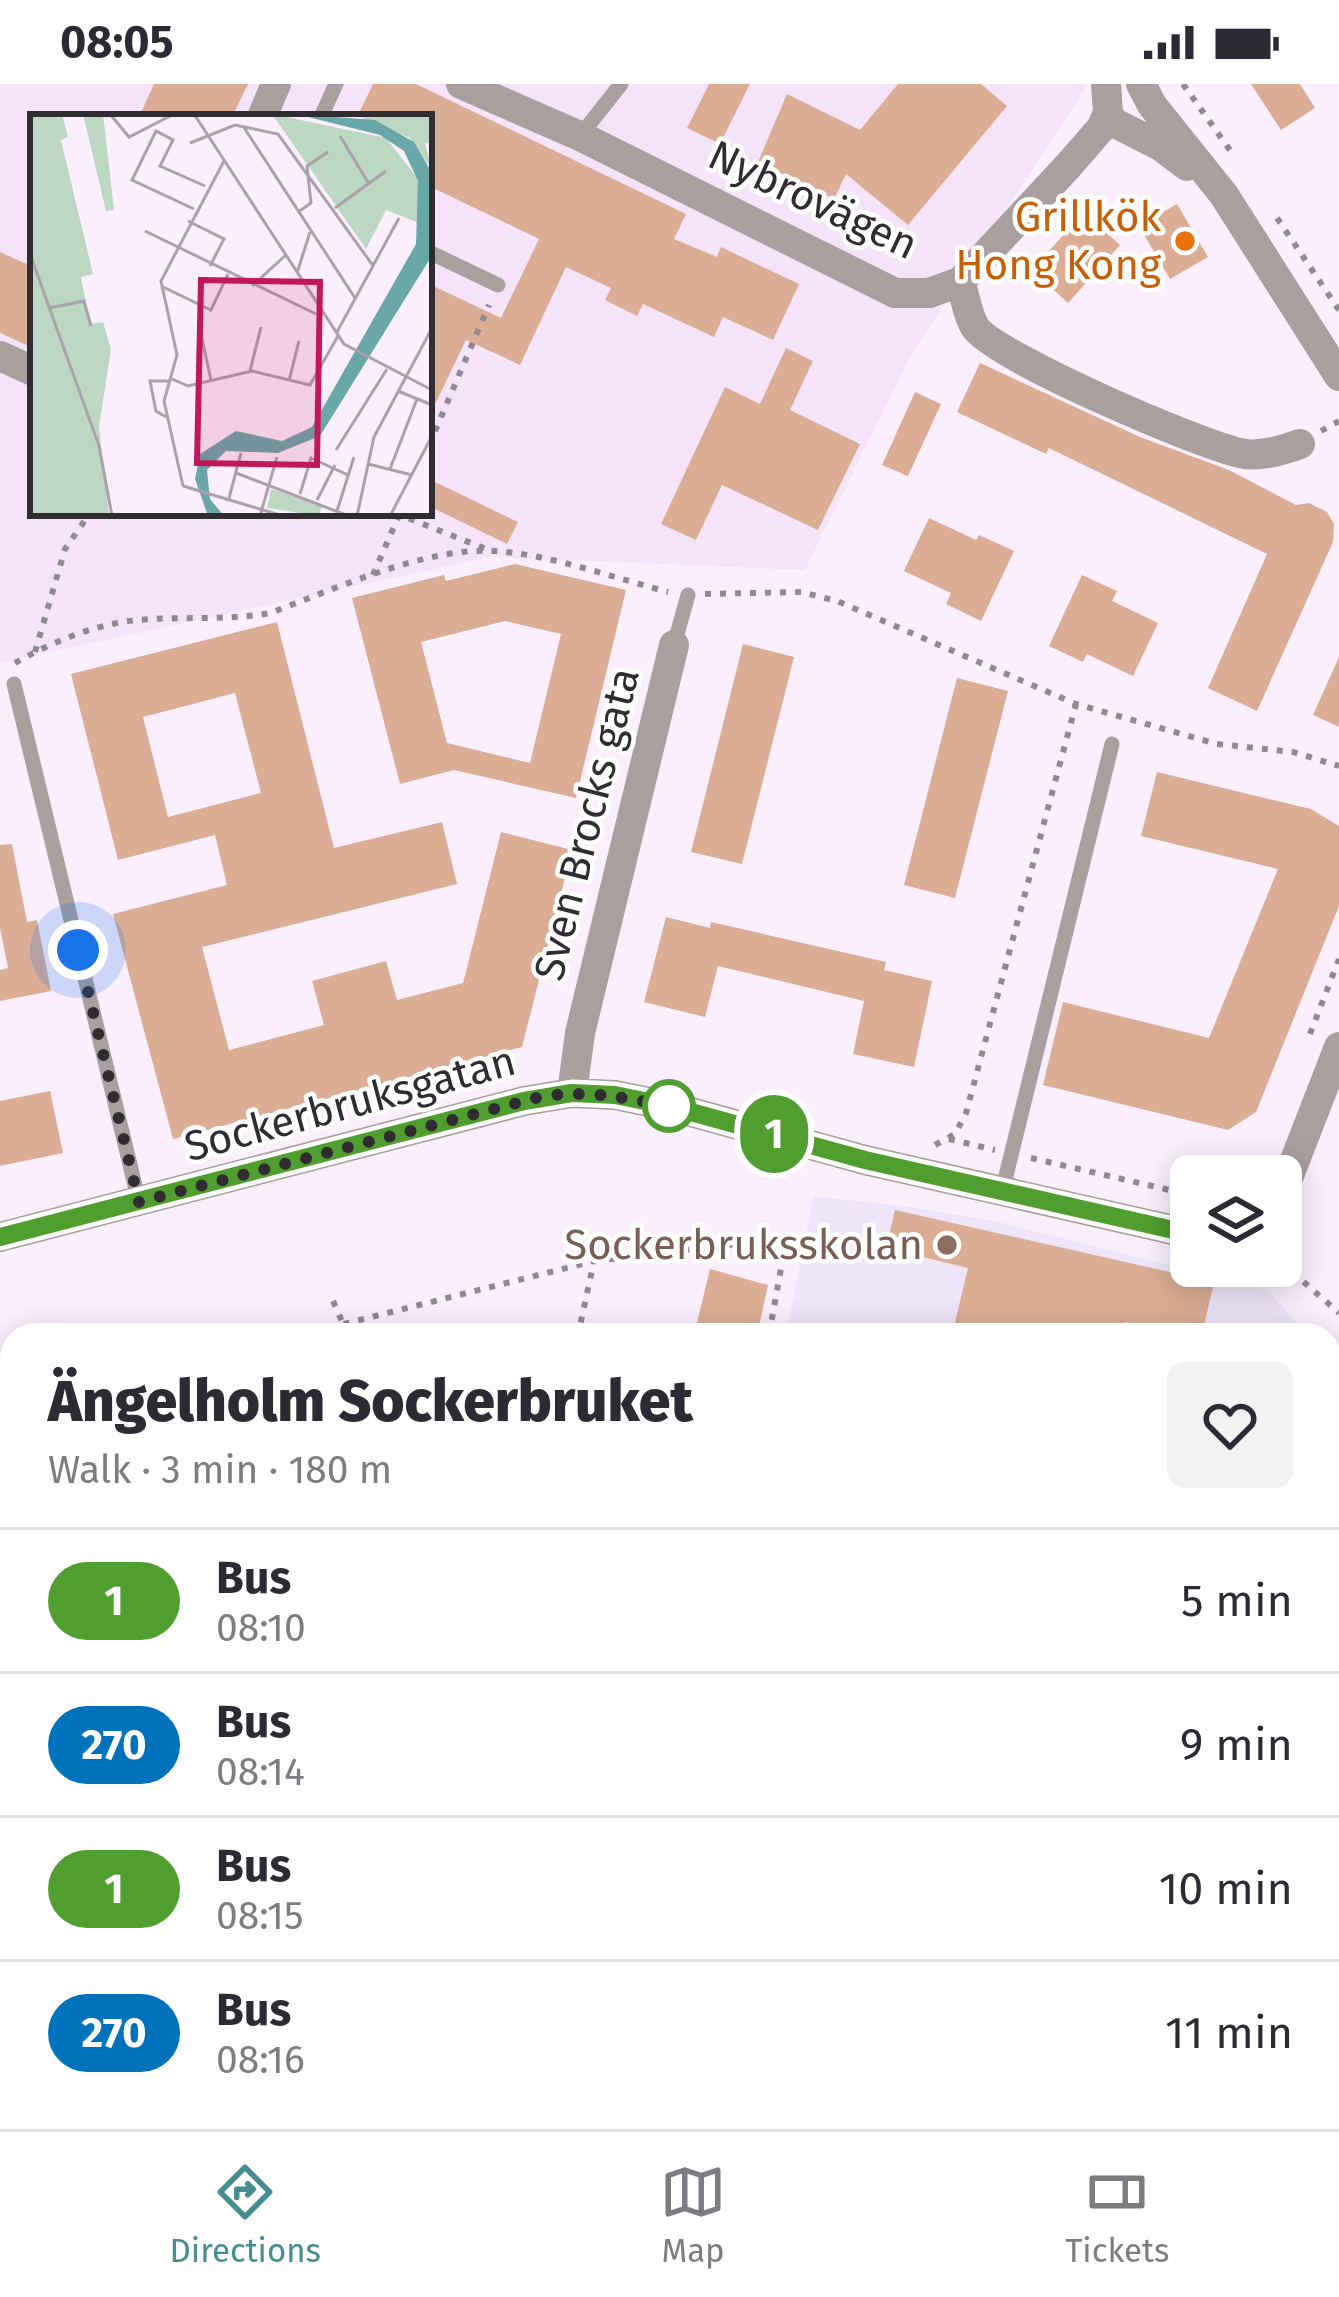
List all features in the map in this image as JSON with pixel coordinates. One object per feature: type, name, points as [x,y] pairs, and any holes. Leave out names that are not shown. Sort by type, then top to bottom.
[{"type":"street","points":[[263,114],[276,84]]},
{"type":"street","name":"Nybrovägen","points":[[461,84],[580,136],[896,293],[929,293],[960,282],[975,328],[993,344],[1174,429],[1243,453],[1300,444]]},
{"type":"street","points":[[960,282],[1102,127],[1114,111],[1118,89],[1134,86],[1146,94],[1224,195],[1339,376]]},
{"type":"street","points":[[1114,111],[1224,195]]},
{"type":"street","points":[[0,356],[30,370]]},
{"type":"street","name":"Sven Brocks gata","points":[[572,1093],[580,1033],[674,645]]},
{"type":"street","points":[[1297,1155],[1339,1047]]},
{"type":"street","name":"Sockerbruksgatan","points":[[0,1237],[524,1101],[572,1093],[615,1095],[669,1106],[865,1160],[1170,1229]]},
{"type":"lane","points":[[322,114],[336,84]]},
{"type":"lane","points":[[580,136],[621,84]]},
{"type":"lane","points":[[432,253],[498,285]]},
{"type":"lane","points":[[674,645],[688,595]]},
{"type":"lane","points":[[14,685],[139,1202]]},
{"type":"lane","points":[[1002,1192],[1112,744]]},
{"type":"path","points":[[1183,84],[1205,117]]},
{"type":"path","points":[[432,438],[498,285]]},
{"type":"path","points":[[35,652],[65,549],[88,516]]},
{"type":"path","points":[[373,575],[397,516]]},
{"type":"path","points":[[403,516],[489,550]]},
{"type":"path","points":[[928,1145],[949,1139],[966,1113],[1076,704]]},
{"type":"path","points":[[949,1139],[1170,1190]]},
{"type":"path","points":[[333,1301],[344,1323],[594,1261],[770,1240],[782,1263],[771,1323]]},
{"type":"path","points":[[581,1323],[594,1261]]},
{"type":"path","points":[[1302,1280],[1339,1313]]},
{"type":"shaded area","points":[[0,84],[1086,87],[910,357],[805,570],[490,557],[0,663]]},
{"type":"shaded area","name":"Sockerbruksskolan","points":[[814,1196],[990,1220],[1170,1265],[1170,1287],[1268,1290],[1297,1323],[788,1323]]},
{"type":"building","points":[[154,84],[248,84],[233,114],[140,114]]},
{"type":"building","points":[[373,84],[416,84],[686,214],[674,239],[717,257],[721,247],[799,284],[773,340],[723,317],[714,337],[643,304],[637,316],[605,300],[611,288],[566,267],[520,365],[466,340],[432,411],[432,285],[501,318],[539,239],[432,187],[432,114],[358,114]]},
{"type":"building","points":[[709,84],[750,84],[720,144],[687,128]]},
{"type":"building","points":[[898,84],[981,84],[1007,106],[908,225],[846,174],[834,199],[758,162],[787,94],[860,130]]},
{"type":"building","points":[[1251,84],[1300,84],[1315,108],[1281,130]]},
{"type":"building","points":[[1177,204],[1208,257],[1170,279],[1139,226]]},
{"type":"building","points":[[1084,212],[1120,245],[1068,303],[1032,270]]},
{"type":"building","points":[[0,252],[30,266],[30,347],[0,333]]},
{"type":"building","points":[[786,348],[813,361],[790,410],[860,444],[818,530],[722,485],[696,540],[661,524],[725,387],[760,404]]},
{"type":"building","points":[[980,363],[1140,437],[1229,470],[1296,505],[1309,503],[1327,512],[1334,524],[1333,542],[1257,711],[1208,688],[1267,554],[1049,448],[1046,454],[957,412]]},
{"type":"building","points":[[915,392],[941,404],[908,476],[882,465]]},
{"type":"building","points":[[432,480],[518,522],[507,544],[432,507]]},
{"type":"building","points":[[929,518],[1014,551],[981,621],[946,604],[951,593],[904,571]]},
{"type":"building","points":[[515,564],[626,590],[576,798],[454,770],[400,784],[352,598],[444,575],[446,581]],"holes":[[[505,621],[561,634],[530,763],[447,743],[421,642]]]},
{"type":"building","points":[[1082,575],[1117,591],[1112,601],[1158,623],[1133,676],[1087,654],[1083,662],[1049,646]]},
{"type":"building","points":[[277,622],[334,848],[442,822],[457,884],[202,947],[229,1050],[324,1025],[312,981],[386,961],[397,1000],[463,983],[501,832],[572,850],[522,1047],[173,1139],[113,914],[227,885],[215,835],[118,860],[71,674]],"holes":[[[235,693],[261,793],[168,817],[143,717]]]},
{"type":"building","points":[[743,644],[794,657],[742,864],[691,852]]},
{"type":"building","points":[[1339,657],[1339,727],[1313,715]]},
{"type":"building","points":[[957,678],[1008,691],[955,898],[904,885]]},
{"type":"building","points":[[1157,772],[1311,809],[1339,826],[1339,906],[1256,1112],[1228,1130],[1043,1085],[1063,1002],[1209,1038],[1278,869],[1141,836]]},
{"type":"building","points":[[12,844],[27,922],[37,920],[51,991],[0,1001],[0,970],[8,968],[0,928],[0,845]]},
{"type":"building","points":[[666,917],[710,928],[711,922],[886,962],[884,970],[932,981],[914,1067],[853,1054],[864,1001],[718,966],[705,1017],[644,1002]]},
{"type":"building","points":[[50,1091],[63,1153],[0,1166],[0,1101]]},
{"type":"building","points":[[895,1210],[1170,1272],[1170,1287],[1213,1287],[1205,1323],[955,1323],[968,1268],[886,1248]]},
{"type":"building","points":[[710,1269],[768,1285],[760,1323],[697,1323]]},
{"type":"bus line","name":"1","points":[[0,1237],[524,1101],[572,1093],[615,1095],[669,1106],[865,1160],[1170,1229]]},
{"type":"place","name":"Grillkök Hong Kong","points":[[1185,241]]},
{"type":"place","name":"Sockerbruksskolan","points":[[947,1245]]},
{"type":"route","points":[[78,950],[139,1202],[544,1096],[615,1095],[669,1106]]}]
